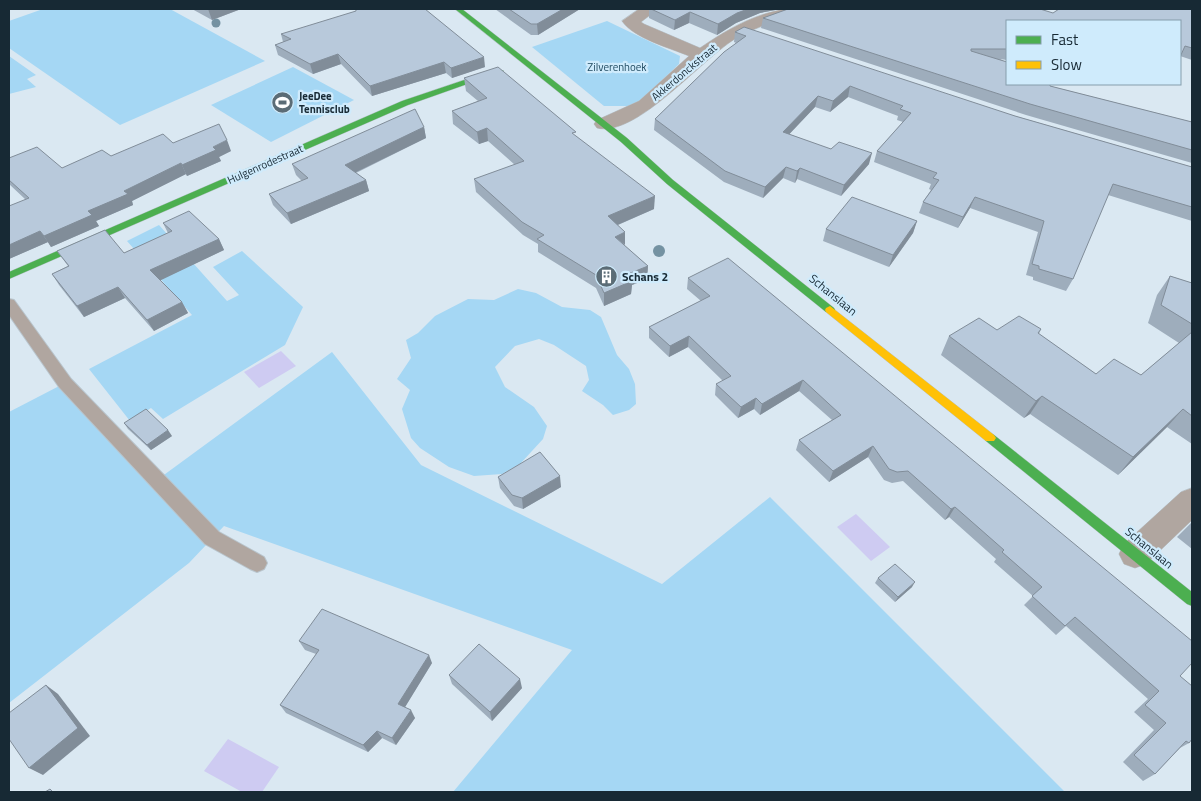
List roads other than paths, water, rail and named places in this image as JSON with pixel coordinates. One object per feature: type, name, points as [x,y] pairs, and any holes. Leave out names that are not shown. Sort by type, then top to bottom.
[{"type":"street","name":"Schanslaan","points":[[458,9],[604,124],[670,182],[1192,600]]},
{"type":"street","points":[[650,9],[630,21],[638,28],[701,55]]},
{"type":"street","name":"Akkerdonckstraat","points":[[604,124],[627,116],[646,105],[701,55],[742,29],[793,9]]},
{"type":"street","points":[[742,29],[759,36]]},
{"type":"street","name":"Hulgenrodestraat","points":[[9,276],[405,103],[525,62]]},
{"type":"street","points":[[1135,554],[1192,501]]},
{"type":"lane","points":[[9,304],[64,383],[200,526],[212,538],[257,563]]},
{"type":"place","name":"JeeDee Tennisclub","points":[[283,102]]},
{"type":"place","name":"Schans 2","points":[[606,277]]},
{"type":"park label","name":"Zilverenhoek","points":[[617,67]]}]
